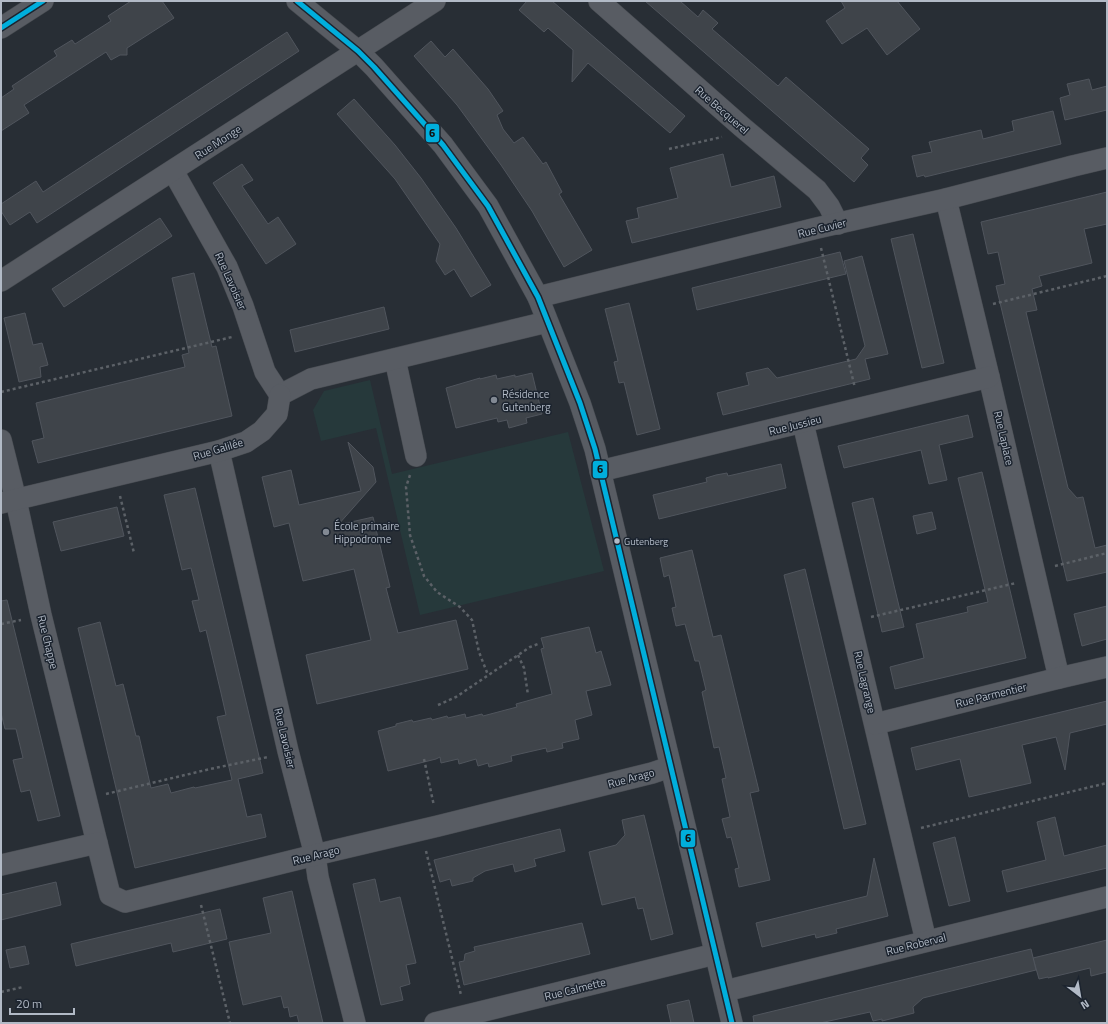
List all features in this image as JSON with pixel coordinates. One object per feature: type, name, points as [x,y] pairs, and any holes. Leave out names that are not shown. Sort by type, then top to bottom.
[{"type":"street","points":[[1,28],[43,1]]},
{"type":"street","points":[[297,1],[358,51],[444,145],[488,206],[538,297],[580,403],[595,449],[732,1023]]},
{"type":"street","name":"Rue Monge","points":[[1,281],[435,1]]},
{"type":"street","name":"Rue Becquerel","points":[[599,1],[742,127],[817,190],[829,206],[838,224]]},
{"type":"street","name":"Rue Cuvier","points":[[538,297],[817,228],[946,199],[1107,158]]},
{"type":"street","name":"Rue Lavoisier","points":[[173,171],[227,267],[244,306],[265,372],[280,395]]},
{"type":"street","name":"Rue Laplace","points":[[946,199],[1059,678]]},
{"type":"street","points":[[280,395],[311,379],[547,322]]},
{"type":"street","points":[[395,359],[416,456]]},
{"type":"street","name":"Rue Jussieu","points":[[600,471],[989,377]]},
{"type":"street","name":"Rue Galilée","points":[[9,501],[219,451],[246,442],[262,431],[277,414],[280,395]]},
{"type":"street","name":"Rue Lagrange","points":[[803,423],[926,941]]},
{"type":"street","name":"Rue Chappe","points":[[1,440],[9,501],[41,615],[97,843]]},
{"type":"street","name":"Rue Lavoisier","points":[[219,451],[288,751],[315,854],[318,877],[355,1023]]},
{"type":"street","name":"Rue Parmentier","points":[[875,724],[1107,667]]},
{"type":"street","name":"Rue Arago","points":[[97,843],[110,895],[125,902],[315,854],[429,828],[670,767]]},
{"type":"street","points":[[1,865],[97,843]]},
{"type":"street","name":"Rue Roberval","points":[[725,991],[1107,897]]},
{"type":"street","name":"Rue Calmette","points":[[435,1023],[715,954]]},
{"type":"path","points":[[669,149],[732,135],[742,127]]},
{"type":"path","points":[[817,228],[860,408]]},
{"type":"path","points":[[972,309],[1107,276]]},
{"type":"path","points":[[1,392],[252,332]]},
{"type":"path","points":[[416,456],[406,487],[410,535],[424,576],[437,592],[460,607],[472,620],[479,652],[488,675]]},
{"type":"path","points":[[116,476],[134,553]]},
{"type":"path","points":[[850,621],[1027,580],[1044,570],[1107,553]]},
{"type":"path","points":[[438,705],[456,697],[530,646],[538,644]]},
{"type":"path","points":[[518,655],[524,668],[528,695]]},
{"type":"path","points":[[86,798],[273,756],[288,751]]},
{"type":"path","points":[[424,759],[429,828],[465,1016]]},
{"type":"path","points":[[901,834],[931,824],[1107,783]]},
{"type":"path","points":[[197,884],[230,1023]]},
{"type":"path","points":[[1,992],[23,987]]},
{"type":"shaded area","points":[[370,380],[392,474],[568,432],[604,571],[420,615],[376,428],[321,441],[313,410],[324,391]]},
{"type":"building","points":[[131,1],[162,1],[174,18],[127,48],[127,55],[120,55],[111,60],[106,52],[24,105],[29,113],[1,131],[1,98],[14,89],[12,86],[57,56],[54,51],[72,40],[75,44],[111,21],[108,16]]},
{"type":"building","points":[[527,1],[552,1],[685,116],[670,133],[588,63],[572,82],[573,50],[548,28],[544,32],[519,10]]},
{"type":"building","points":[[645,1],[680,1],[698,17],[703,10],[718,23],[712,29],[778,86],[786,77],[869,149],[861,158],[868,165],[854,182]]},
{"type":"building","points":[[841,1],[897,1],[920,29],[887,55],[867,28],[842,44],[826,21],[845,8]]},
{"type":"building","points":[[287,32],[299,51],[37,223],[30,212],[10,225],[1,211],[1,204],[36,181],[43,192]]},
{"type":"building","points":[[431,41],[445,57],[453,49],[488,89],[503,111],[497,115],[503,129],[514,143],[523,137],[543,164],[546,162],[562,192],[559,194],[592,250],[564,267],[532,211],[501,165],[457,105],[414,56]]},
{"type":"building","points":[[1089,79],[1092,90],[1107,86],[1107,110],[1065,120],[1060,98],[1070,95],[1067,84]]},
{"type":"building","points":[[354,99],[395,145],[421,178],[456,228],[491,285],[471,297],[454,269],[445,275],[436,261],[440,244],[395,179],[337,114]]},
{"type":"building","points":[[1053,111],[1061,144],[925,177],[924,175],[917,177],[912,156],[932,152],[929,142],[981,130],[983,139],[1014,131],[1012,121]]},
{"type":"building","points":[[723,154],[731,187],[774,176],[781,207],[632,243],[626,221],[639,218],[637,208],[678,198],[670,168]]},
{"type":"building","points":[[242,164],[253,180],[242,186],[268,224],[278,217],[296,244],[266,264],[213,183]]},
{"type":"building","points":[[1107,192],[1107,224],[1084,229],[1092,263],[1039,276],[1042,286],[1032,289],[1037,310],[1026,312],[1068,488],[1077,498],[1083,497],[1095,548],[1107,545],[1107,572],[1067,581],[996,286],[1005,284],[998,252],[988,254],[981,222]]},
{"type":"building","points":[[160,218],[172,236],[64,307],[52,289]]},
{"type":"building","points":[[913,234],[944,363],[922,368],[891,239]]},
{"type":"building","points":[[840,252],[846,274],[697,310],[692,288]]},
{"type":"building","points":[[862,256],[888,354],[865,359],[870,379],[723,415],[717,393],[749,385],[746,373],[768,368],[777,378],[856,359],[865,346],[844,261]]},
{"type":"building","points":[[194,273],[212,347],[216,346],[232,416],[38,463],[32,441],[44,438],[36,403],[185,367],[182,355],[189,353],[172,278]]},
{"type":"building","points":[[629,303],[660,429],[637,435],[624,382],[619,383],[614,362],[618,361],[605,309]]},
{"type":"building","points":[[384,307],[389,329],[295,352],[290,330]]},
{"type":"building","points":[[25,313],[33,345],[42,343],[48,365],[40,367],[41,377],[19,382],[4,318]]},
{"type":"building","name":"Résidence Gutenberg","points":[[532,373],[542,414],[526,418],[527,423],[509,428],[507,420],[498,422],[497,418],[456,428],[446,388],[496,375],[497,379]]},
{"type":"building","points":[[968,415],[973,437],[939,445],[947,480],[929,484],[921,450],[844,468],[838,446]]},
{"type":"building","points":[[348,442],[373,467],[376,482],[338,525],[373,517],[390,587],[386,588],[398,633],[456,620],[468,669],[317,704],[306,655],[371,640],[354,569],[303,581],[289,523],[274,527],[262,477],[291,470],[299,505],[361,491]]},
{"type":"building","points":[[781,464],[786,488],[659,519],[653,495],[707,482],[706,478],[716,475],[727,473],[728,476]]},
{"type":"building","points":[[982,472],[1026,658],[895,689],[890,667],[924,658],[916,624],[968,612],[967,607],[988,602],[958,478]]},
{"type":"building","points":[[195,488],[263,773],[238,779],[247,817],[261,814],[266,837],[135,868],[78,628],[100,622],[116,686],[123,684],[136,736],[139,736],[151,788],[168,784],[171,793],[232,780],[217,717],[226,715],[206,630],[200,632],[192,601],[199,600],[191,568],[182,570],[164,495]]},
{"type":"building","points":[[873,498],[904,627],[882,632],[852,503]]},
{"type":"building","points":[[117,507],[124,536],[61,551],[53,522]]},
{"type":"building","points":[[932,512],[936,529],[917,534],[913,516]]},
{"type":"building","points":[[692,550],[713,637],[721,635],[759,791],[750,793],[770,880],[739,887],[735,869],[739,868],[731,837],[727,838],[722,819],[730,817],[722,779],[726,778],[719,747],[714,748],[702,692],[706,690],[699,661],[695,661],[685,624],[676,626],[672,608],[676,607],[669,575],[664,577],[660,558]]},
{"type":"building","points":[[805,569],[866,824],[844,829],[784,575]]},
{"type":"building","points":[[7,600],[60,816],[38,821],[30,790],[21,792],[13,760],[23,758],[16,729],[5,729],[1,713],[1,601]]},
{"type":"building","points":[[1107,606],[1107,639],[1082,646],[1074,614]]},
{"type":"building","points":[[589,627],[596,653],[601,651],[611,685],[586,691],[592,715],[575,720],[579,739],[562,743],[563,748],[547,752],[546,748],[511,756],[512,761],[489,767],[488,763],[478,766],[476,759],[459,764],[458,759],[441,763],[440,757],[388,771],[378,731],[412,720],[413,722],[431,718],[432,720],[447,716],[448,718],[465,714],[466,718],[482,714],[483,716],[517,707],[516,704],[552,694],[541,649],[544,648],[541,638]]},
{"type":"building","points":[[1107,701],[1107,724],[1070,733],[1065,770],[1056,737],[1022,745],[1031,783],[969,797],[960,759],[916,770],[911,748]]},
{"type":"building","points":[[644,815],[673,934],[651,940],[643,908],[638,909],[635,897],[602,905],[589,852],[616,845],[625,835],[622,820]]},
{"type":"building","points":[[1055,817],[1064,856],[1107,845],[1107,868],[1007,892],[1002,871],[1046,860],[1037,822]]},
{"type":"building","points":[[560,829],[565,851],[534,859],[536,866],[515,872],[513,864],[485,871],[473,878],[473,881],[452,886],[450,879],[440,882],[434,860]]},
{"type":"building","points":[[955,837],[970,901],[949,906],[933,843]]},
{"type":"building","points":[[874,858],[888,916],[836,929],[837,933],[816,938],[815,934],[762,947],[756,923],[867,896]]},
{"type":"building","points":[[375,879],[380,902],[400,897],[416,963],[406,965],[410,984],[400,987],[403,1000],[381,1005],[353,884]]},
{"type":"building","points":[[56,882],[61,905],[1,920],[1,895]]},
{"type":"building","points":[[292,891],[323,1023],[299,1023],[297,1015],[290,1017],[288,1007],[284,1008],[281,996],[243,1005],[239,988],[229,942],[271,933],[263,898]]},
{"type":"building","points":[[220,909],[227,939],[173,952],[171,943],[76,966],[71,944]]},
{"type":"building","points":[[582,923],[590,954],[464,985],[459,962],[464,961],[465,954],[475,951],[474,947]]},
{"type":"building","points":[[1107,940],[1107,972],[1091,976],[1090,968],[1039,979],[1033,958]]},
{"type":"building","points":[[25,946],[29,964],[10,968],[6,950]]},
{"type":"building","points":[[1031,949],[1036,970],[923,998],[913,1007],[914,1013],[882,1021],[882,1019],[873,1021],[870,1012],[820,1023],[754,1023],[753,1016]]},
{"type":"building","points":[[689,1000],[694,1023],[671,1023],[667,1005]]},
{"type":"transit line","name":"6","points":[[1,28],[43,1]]},
{"type":"transit line","name":"6","points":[[297,1],[358,51],[443,145],[488,206],[538,297],[580,403],[595,449],[732,1023]]},
{"type":"place","name":"Résidence Gutenberg","points":[[494,400]]},
{"type":"place","name":"École primaire Hippodrome","points":[[326,532]]},
{"type":"place","name":"Gutenberg","points":[[617,541]]}]
